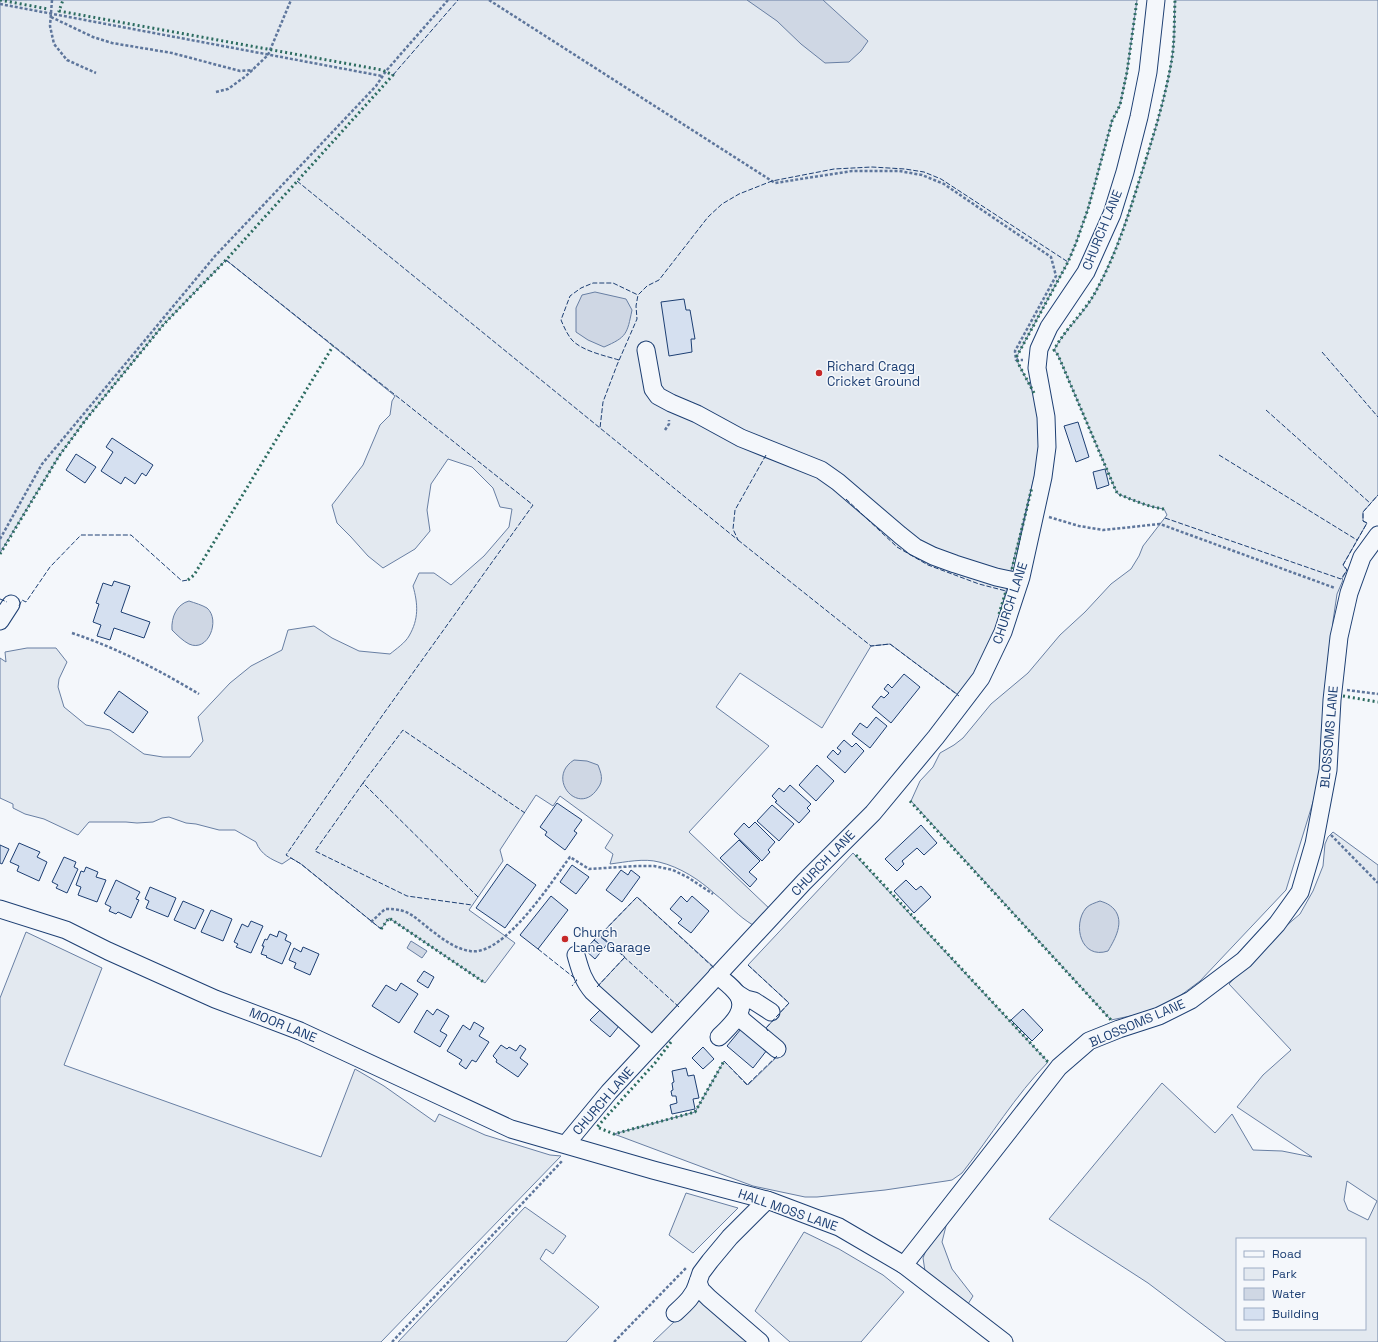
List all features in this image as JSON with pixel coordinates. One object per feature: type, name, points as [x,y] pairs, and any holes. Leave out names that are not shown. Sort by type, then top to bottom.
[{"type":"street","name":"CHURCH LANE","points":[[566,1144],[609,1092],[652,1045],[804,882],[873,813],[936,737],[981,678],[1003,632],[1019,582],[1043,477],[1048,447],[1046,418],[1037,368],[1039,349],[1048,327],[1086,272],[1114,207],[1127,165],[1147,79],[1156,0]]},
{"type":"street","points":[[646,350],[653,390],[658,396],[666,401],[697,414],[741,438],[821,470],[849,491],[915,547],[933,556],[981,573],[1019,582]]},
{"type":"street","name":"BLOSSOMS LANE","points":[[904,1265],[1062,1064],[1089,1041],[1119,1029],[1159,1016],[1191,1000],[1244,960],[1277,924],[1300,892],[1314,844],[1328,770],[1333,688],[1339,637],[1349,593],[1362,557],[1378,535]]},
{"type":"street","points":[[0,621],[11,604]]},
{"type":"street","name":"MOOR LANE","points":[[0,909],[66,930],[108,951],[215,998],[306,1033],[511,1129],[566,1144]]},
{"type":"street","points":[[576,955],[581,973],[593,992],[652,1045]]},
{"type":"street","points":[[717,975],[738,994],[746,999],[754,1001],[771,1012]]},
{"type":"street","points":[[719,1037],[734,1022],[739,1014],[741,1004],[738,994]]},
{"type":"street","points":[[739,1014],[742,1020],[777,1049]]},
{"type":"street","name":"HALL MOSS LANE","points":[[566,1144],[654,1170],[767,1200],[839,1226],[904,1265],[1004,1342]]},
{"type":"street","points":[[675,1313],[690,1299],[696,1290],[701,1273],[730,1236],[767,1200]]},
{"type":"street","points":[[698,1282],[701,1290],[709,1298],[760,1342]]},
{"type":"path","points":[[52,0],[50,26],[54,44],[67,60],[96,73]]},
{"type":"path","points":[[216,92],[228,89],[253,70],[268,55],[291,0]]},
{"type":"path","points":[[0,539],[42,464],[215,256],[376,86],[382,76],[448,0]]},
{"type":"path","points":[[489,0],[775,183],[852,171],[899,171],[922,175],[944,184],[1051,257],[1056,276],[1015,352],[1016,360],[1038,360]]},
{"type":"path","points":[[0,4],[51,15],[382,76]]},
{"type":"path","points":[[51,15],[93,37],[112,43],[172,53],[240,71],[253,70]]},
{"type":"path","points":[[1035,512],[1079,526],[1103,530],[1160,524],[1349,593]]},
{"type":"path","points":[[72,633],[89,639],[167,675],[199,694]]},
{"type":"path","points":[[1333,688],[1378,694]]},
{"type":"path","points":[[1319,820],[1327,832],[1378,883]]},
{"type":"path","points":[[372,922],[385,909],[398,909],[414,916],[450,944],[470,952],[486,949],[503,939],[514,929],[532,908],[570,857],[589,869],[654,866],[673,870],[689,878],[713,894]]},
{"type":"path","points":[[392,1342],[566,1157],[566,1144]]},
{"type":"green space","points":[[0,0],[1137,0],[1127,72],[1120,105],[1112,121],[1088,209],[1068,262],[1017,356],[1018,363],[1036,397],[1042,446],[995,631],[981,665],[961,697],[890,644],[871,646],[822,728],[740,673],[716,707],[769,746],[689,832],[772,911],[753,925],[703,884],[667,864],[647,860],[610,864],[613,854],[605,848],[613,835],[560,796],[553,806],[536,795],[500,850],[503,861],[469,910],[515,943],[485,983],[389,918],[381,929],[301,864],[291,858],[282,864],[274,860],[261,850],[256,842],[235,830],[219,830],[186,823],[169,817],[153,822],[137,823],[89,822],[78,835],[44,819],[25,814],[13,808],[13,804],[0,798],[0,658],[6,662],[5,652],[27,648],[56,648],[67,662],[59,679],[58,687],[64,707],[86,725],[110,730],[144,754],[163,757],[190,757],[203,741],[198,717],[230,683],[251,666],[282,650],[288,630],[314,626],[332,638],[359,651],[390,654],[407,639],[415,624],[417,605],[413,586],[419,573],[434,573],[451,585],[484,556],[509,527],[512,509],[500,507],[493,488],[472,467],[448,459],[431,484],[427,510],[430,531],[415,549],[383,568],[368,556],[337,523],[332,505],[363,465],[380,425],[390,415],[392,401],[395,396],[226,260],[164,324],[87,418],[59,456],[0,553]]},
{"type":"green space","points":[[1175,0],[1378,0],[1378,495],[1363,512],[1363,521],[1367,523],[1343,565],[1347,570],[1337,594],[1333,621],[1321,776],[1286,890],[1200,981],[1169,1004],[1135,1015],[1111,1020],[911,801],[920,781],[933,767],[940,753],[963,738],[991,704],[1028,673],[1060,635],[1085,612],[1111,584],[1131,569],[1143,546],[1167,515],[1164,509],[1146,505],[1118,494],[1058,355],[1054,350],[1096,291],[1116,249],[1162,106],[1173,48]]},
{"type":"green space","points":[[1333,832],[1378,865],[1378,1342],[1226,1342],[1148,1283],[1049,1219],[1162,1083],[1215,1133],[1232,1114],[1253,1150],[1282,1151],[1312,1157],[1237,1107],[1263,1075],[1291,1050],[1229,984],[1272,938],[1300,914],[1313,891],[1323,866],[1325,844],[1328,837]],"holes":[[[1347,1181],[1377,1201],[1368,1220],[1348,1210],[1344,1200]]]},
{"type":"green space","points":[[853,853],[1048,1062],[1014,1102],[962,1173],[952,1180],[946,1181],[885,1190],[805,1197],[753,1186],[614,1134],[695,1112],[724,1061],[748,1085],[785,1049],[766,1028],[789,1003],[748,965]]},
{"type":"green space","points":[[637,897],[717,970],[652,1039],[595,989],[625,957],[600,935]]},
{"type":"green space","points":[[26,932],[102,968],[64,1065],[321,1157],[355,1069],[384,1086],[435,1122],[439,1114],[485,1135],[550,1155],[561,1156],[381,1342],[0,1342],[0,998]]},
{"type":"green space","points":[[686,1193],[738,1208],[693,1253],[669,1235]]},
{"type":"green space","points":[[525,1207],[566,1236],[553,1254],[546,1249],[540,1259],[599,1307],[566,1342],[398,1342]]},
{"type":"green space","points":[[947,1222],[942,1242],[952,1269],[973,1296],[968,1304],[925,1271],[923,1258],[928,1245]]},
{"type":"green space","points":[[804,1232],[839,1249],[883,1275],[904,1292],[861,1342],[790,1342],[755,1311]]},
{"type":"green space","points":[[699,1298],[754,1342],[653,1342]]},
{"type":"water","points":[[747,0],[823,0],[868,41],[861,51],[849,62],[825,63],[801,44],[777,21]]},
{"type":"water","points":[[595,292],[626,299],[632,310],[625,334],[604,347],[588,340],[576,332],[576,308],[582,295]]},
{"type":"water","points":[[189,601],[207,608],[211,613],[213,620],[207,640],[196,646],[187,643],[172,630],[174,616],[178,608]]},
{"type":"water","points":[[574,760],[587,761],[598,765],[601,774],[601,782],[598,788],[590,796],[582,799],[574,797],[568,792],[564,785],[563,776],[566,768]]},
{"type":"water","points":[[1100,901],[1114,909],[1119,919],[1119,925],[1116,936],[1108,951],[1099,952],[1091,950],[1085,946],[1080,931],[1080,923],[1086,908]]},
{"type":"water","points":[[411,941],[427,951],[422,958],[407,948]]},
{"type":"building","points":[[684,299],[686,310],[690,310],[695,339],[691,339],[692,352],[669,356],[661,302]]},
{"type":"building","points":[[1078,422],[1089,457],[1076,462],[1064,426]]},
{"type":"building","points":[[112,438],[153,465],[146,476],[142,473],[135,484],[125,477],[121,484],[101,471],[113,452],[106,447]]},
{"type":"building","points":[[76,454],[96,467],[85,483],[66,470]]},
{"type":"building","points":[[1105,469],[1109,485],[1097,489],[1093,472]]},
{"type":"building","points":[[114,581],[130,586],[121,612],[150,622],[144,638],[114,628],[110,640],[97,636],[101,625],[93,622],[99,604],[96,603],[103,583],[112,586]]},
{"type":"building","points":[[904,674],[920,687],[891,723],[872,707],[881,696],[884,698],[889,693],[884,689],[888,684],[892,688]]},
{"type":"building","points":[[119,691],[148,712],[133,733],[104,713]]},
{"type":"building","points":[[876,717],[887,726],[870,748],[852,734],[860,723],[867,728]]},
{"type":"building","points":[[844,740],[852,747],[856,743],[864,751],[845,773],[827,757],[833,750],[838,755],[841,751],[837,748]]},
{"type":"building","points":[[817,765],[834,781],[816,801],[799,785]]},
{"type":"building","points":[[790,785],[811,804],[807,808],[810,811],[799,823],[775,802],[777,801],[772,796],[779,788],[784,792]]},
{"type":"building","points":[[557,803],[582,820],[574,831],[577,833],[565,850],[545,835],[547,832],[540,827]]},
{"type":"building","points":[[772,805],[794,824],[779,841],[757,821]]},
{"type":"building","points":[[755,822],[775,842],[768,850],[770,852],[762,861],[734,834],[744,823],[749,828]]},
{"type":"building","points":[[921,825],[937,843],[924,855],[917,848],[902,861],[904,864],[897,871],[885,859]]},
{"type":"building","points":[[739,840],[760,861],[749,872],[757,879],[750,887],[720,858]]},
{"type":"building","points":[[19,843],[40,852],[37,857],[47,862],[39,881],[17,871],[19,866],[10,862]]},
{"type":"building","points":[[0,845],[9,849],[2,864],[0,863]]},
{"type":"building","points":[[64,857],[76,862],[74,867],[78,869],[67,893],[56,888],[58,885],[52,882]]},
{"type":"building","points":[[507,864],[536,885],[505,928],[476,908]]},
{"type":"building","points":[[572,865],[589,877],[576,894],[560,882]]},
{"type":"building","points":[[86,867],[98,872],[96,877],[106,880],[97,902],[78,895],[81,887],[76,885],[81,871],[84,872]]},
{"type":"building","points":[[621,870],[628,875],[631,870],[640,877],[622,902],[606,890]]},
{"type":"building","points":[[116,880],[140,892],[136,899],[139,900],[131,918],[118,912],[116,914],[109,911],[111,907],[105,904]]},
{"type":"building","points":[[906,880],[916,890],[921,886],[931,897],[914,913],[894,891]]},
{"type":"building","points":[[150,887],[176,898],[168,917],[146,908],[149,901],[145,899]]},
{"type":"building","points":[[551,896],[568,910],[538,949],[520,935]]},
{"type":"building","points":[[681,896],[687,902],[692,896],[709,911],[691,933],[678,923],[682,919],[670,909]]},
{"type":"building","points":[[183,901],[204,910],[195,929],[174,920]]},
{"type":"building","points":[[211,910],[232,919],[223,941],[201,932]]},
{"type":"building","points":[[251,921],[263,926],[251,953],[236,947],[238,944],[234,942],[242,924],[248,927]]},
{"type":"building","points":[[279,931],[287,935],[285,940],[291,943],[282,964],[261,954],[265,939],[267,940],[270,934],[277,937]]},
{"type":"building","points":[[598,935],[608,943],[604,948],[594,940]]},
{"type":"building","points":[[594,940],[604,948],[595,959],[585,950]]},
{"type":"building","points":[[303,947],[319,954],[310,975],[294,968],[296,963],[289,960],[294,948],[301,952]]},
{"type":"building","points":[[424,971],[434,977],[428,988],[417,981]]},
{"type":"building","points":[[401,983],[418,994],[399,1023],[372,1006],[386,985],[396,991]]},
{"type":"building","points":[[437,1009],[449,1016],[440,1031],[447,1035],[440,1047],[414,1032],[427,1010],[433,1015]]},
{"type":"building","points":[[601,1009],[619,1026],[610,1037],[590,1020]]},
{"type":"building","points":[[1023,1009],[1043,1030],[1032,1041],[1011,1020]]},
{"type":"building","points":[[474,1022],[484,1028],[479,1036],[489,1042],[476,1062],[472,1060],[466,1069],[459,1064],[462,1060],[447,1051],[463,1025],[470,1030]]},
{"type":"building","points":[[741,1029],[767,1050],[753,1068],[727,1046]]},
{"type":"building","points":[[501,1045],[507,1049],[509,1047],[516,1051],[520,1045],[526,1049],[520,1058],[528,1064],[518,1077],[496,1062],[497,1060],[493,1056]]},
{"type":"building","points":[[703,1047],[714,1059],[703,1069],[692,1058]]},
{"type":"building","points":[[686,1068],[688,1076],[694,1075],[699,1098],[693,1099],[695,1109],[672,1114],[670,1105],[677,1103],[676,1096],[672,1096],[671,1091],[673,1090],[672,1083],[674,1082],[672,1071]]},
{"type":"hedge","points":[[0,0],[48,9]]},
{"type":"hedge","points":[[0,554],[59,456],[87,418],[164,324],[226,260],[393,75],[382,70],[59,11],[63,0]]},
{"type":"hedge","points":[[1034,393],[1018,363],[1017,356],[1068,262],[1088,209],[1112,121],[1120,105],[1127,72],[1137,0]]},
{"type":"hedge","points":[[1164,509],[1146,505],[1118,494],[1058,355],[1054,350],[1058,342],[1086,307],[1096,291],[1116,250],[1153,136],[1168,79],[1173,48],[1175,0]]},
{"type":"hedge","points":[[188,580],[194,575],[333,346]]},
{"type":"hedge","points":[[1012,569],[1032,487]]},
{"type":"hedge","points":[[999,614],[1006,591]]},
{"type":"hedge","points":[[1343,696],[1378,702]]},
{"type":"hedge","points":[[910,801],[1111,1020]]},
{"type":"hedge","points":[[856,855],[1048,1062]]},
{"type":"hedge","points":[[381,929],[389,918],[485,983]]},
{"type":"hedge","points":[[671,1042],[655,1063],[597,1127],[614,1134],[695,1112],[724,1061]]},
{"type":"fence","points":[[393,75],[458,0]]},
{"type":"fence","points":[[766,455],[735,510],[733,529],[738,540],[600,428],[603,402],[637,319],[636,306],[638,295],[647,286],[659,280],[708,217],[722,204],[739,194],[772,181],[834,169],[872,167],[924,172],[941,179],[1068,262]]},
{"type":"fence","points":[[297,181],[600,428]]},
{"type":"fence","points":[[226,260],[533,505],[382,716],[286,855],[301,864],[381,929]]},
{"type":"fence","points":[[619,360],[594,353],[576,344],[564,328],[561,320],[570,296],[581,288],[593,283],[613,283],[638,295]]},
{"type":"fence","points":[[1322,352],[1378,417]]},
{"type":"fence","points":[[1266,410],[1370,503]]},
{"type":"fence","points":[[1219,455],[1357,540]]},
{"type":"fence","points":[[1165,518],[1341,579],[1347,570],[1343,565],[1367,523],[1363,521],[1363,512],[1378,495]]},
{"type":"fence","points":[[846,499],[897,547],[928,565],[979,584],[1006,591]]},
{"type":"fence","points":[[19,606],[22,600],[26,602],[50,567],[81,535],[131,535],[182,581],[188,580]]},
{"type":"fence","points":[[738,540],[871,646],[890,644],[959,696]]},
{"type":"fence","points":[[0,599],[7,602]]},
{"type":"fence","points":[[478,897],[363,783],[403,730],[525,813]]},
{"type":"fence","points":[[363,783],[315,851],[407,896],[472,905]]},
{"type":"fence","points":[[679,1007],[600,935],[637,897],[715,969]]},
{"type":"fence","points":[[538,949],[577,980],[572,986]]},
{"type":"fence","points":[[597,987],[625,957]]},
{"type":"fence","points":[[748,965],[789,1003],[766,1028],[768,1031]]},
{"type":"fence","points":[[724,1061],[747,1085],[778,1055]]},
{"type":"place","name":"Richard Cragg Cricket Ground","points":[[819,373]]},
{"type":"place","name":"Church Lane Garage","points":[[565,939]]}]
